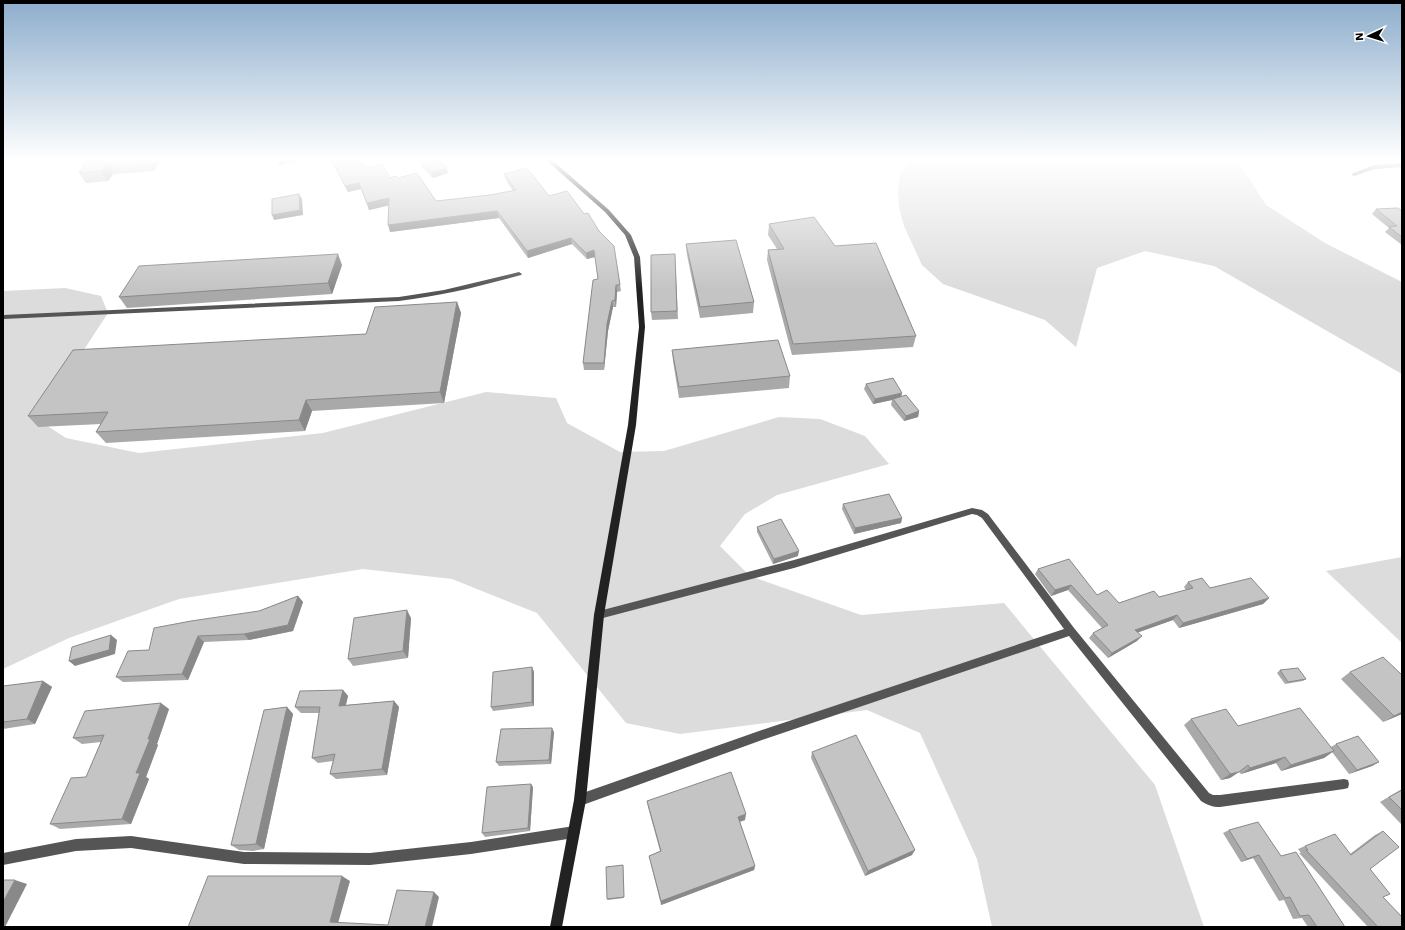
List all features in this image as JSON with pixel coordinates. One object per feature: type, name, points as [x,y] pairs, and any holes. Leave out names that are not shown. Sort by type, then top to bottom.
[{"type":"main road","points":[[556,927],[580,800],[599,615],[632,425],[642,327],[637,258],[628,235],[599,203]]},
{"type":"street","points":[[3,317],[392,300],[432,295],[519,274]]},
{"type":"street","points":[[599,615],[794,564],[972,511],[979,512],[986,516],[1071,631],[1205,797],[1212,801],[1220,801],[1344,784]]},
{"type":"street","points":[[580,800],[765,734],[1071,631]]},
{"type":"street","points":[[3,859],[76,845],[131,842],[244,858],[370,859],[471,848],[574,832]]},
{"type":"shaded area","points":[[899,203],[1265,203],[1325,243],[1402,282],[1402,374],[1214,266],[1145,251],[1097,268],[1076,347],[1045,320],[943,284],[922,265],[904,226]]},
{"type":"shaded area","points":[[65,288],[101,296],[108,313],[55,394],[43,423],[66,438],[139,453],[323,433],[486,392],[556,398],[567,423],[620,452],[664,451],[779,417],[820,419],[865,436],[889,464],[777,495],[745,514],[720,546],[750,576],[861,615],[1004,603],[1155,785],[1204,927],[992,927],[977,859],[920,733],[867,710],[680,734],[626,723],[537,613],[452,579],[363,569],[179,599],[69,638],[3,669],[3,291]]},
{"type":"shaded area","points":[[1402,557],[1402,643],[1326,571]]},
{"type":"building","points":[[272,203],[300,203],[300,210],[272,215]]},
{"type":"building","points":[[389,203],[576,203],[584,214],[588,213],[599,231],[614,246],[620,285],[616,285],[615,300],[612,301],[607,324],[604,363],[583,363],[593,280],[598,279],[594,250],[586,253],[571,238],[527,251],[497,211],[388,225]]},
{"type":"building","points":[[1398,208],[1402,211],[1402,237],[1389,227],[1397,226],[1376,209]]},
{"type":"building","points":[[814,217],[835,246],[876,243],[916,336],[793,344],[768,250],[784,249],[769,224]]},
{"type":"building","points":[[736,240],[754,302],[700,307],[686,244]]},
{"type":"building","points":[[338,254],[328,283],[119,297],[139,266]]},
{"type":"building","points":[[675,254],[677,311],[651,312],[651,255]]},
{"type":"building","points":[[457,302],[440,392],[306,400],[299,420],[96,432],[108,412],[28,416],[73,350],[366,334],[375,307]]},
{"type":"building","points":[[778,340],[790,376],[679,387],[672,350]]},
{"type":"building","points":[[893,378],[902,393],[875,399],[866,384]]},
{"type":"building","points":[[906,395],[919,411],[906,416],[893,399]]},
{"type":"building","points":[[889,494],[902,518],[855,528],[843,504]]},
{"type":"building","points":[[781,519],[799,551],[774,559],[757,527]]},
{"type":"building","points":[[1069,559],[1097,595],[1107,590],[1119,603],[1154,591],[1159,597],[1193,588],[1188,582],[1202,578],[1210,588],[1251,578],[1269,598],[1183,623],[1177,615],[1135,630],[1142,636],[1112,653],[1093,633],[1108,625],[1071,585],[1055,590],[1038,569]]},
{"type":"building","points":[[298,596],[288,625],[244,634],[198,636],[182,674],[116,677],[128,651],[149,650],[154,628],[259,611]]},
{"type":"building","points":[[407,610],[403,651],[348,659],[354,618]]},
{"type":"building","points":[[111,635],[109,650],[69,661],[72,647]]},
{"type":"building","points":[[1383,657],[1402,675],[1402,712],[1394,716],[1350,672]]},
{"type":"building","points":[[532,667],[532,702],[491,707],[493,672]]},
{"type":"building","points":[[1298,668],[1306,679],[1288,682],[1280,670]]},
{"type":"building","points":[[43,681],[27,719],[3,722],[3,686]]},
{"type":"building","points":[[343,690],[339,706],[394,701],[382,769],[330,774],[335,754],[312,758],[320,707],[295,707],[300,691]]},
{"type":"building","points":[[161,703],[148,739],[150,739],[136,773],[140,773],[122,819],[50,824],[71,778],[86,777],[104,735],[73,738],[85,711]]},
{"type":"building","points":[[287,707],[256,844],[231,845],[264,710]]},
{"type":"building","points":[[1300,708],[1334,751],[1291,765],[1285,757],[1250,768],[1248,765],[1239,772],[1230,774],[1191,719],[1226,709],[1238,726]]},
{"type":"building","points":[[552,728],[549,760],[496,762],[501,729]]},
{"type":"building","points":[[856,735],[915,850],[868,871],[812,752]]},
{"type":"building","points":[[1358,736],[1379,762],[1357,770],[1336,744]]},
{"type":"building","points":[[731,772],[746,814],[738,817],[755,866],[661,901],[649,856],[661,851],[647,801]]},
{"type":"building","points":[[531,784],[528,828],[482,833],[487,787]]},
{"type":"building","points":[[1402,790],[1402,810],[1389,797]]},
{"type":"building","points":[[1258,822],[1281,856],[1296,852],[1345,927],[1317,927],[1309,915],[1300,916],[1290,897],[1285,898],[1259,855],[1247,859],[1229,830]]},
{"type":"building","points":[[1383,831],[1399,847],[1370,869],[1390,894],[1383,897],[1402,917],[1402,927],[1378,927],[1306,850],[1308,850],[1305,846],[1335,834],[1351,855]]},
{"type":"building","points":[[623,865],[624,897],[607,899],[606,867]]},
{"type":"building","points":[[208,876],[342,876],[330,922],[388,925],[397,890],[434,892],[425,927],[188,927]]},
{"type":"building","points":[[3,880],[15,880],[3,902]]}]
